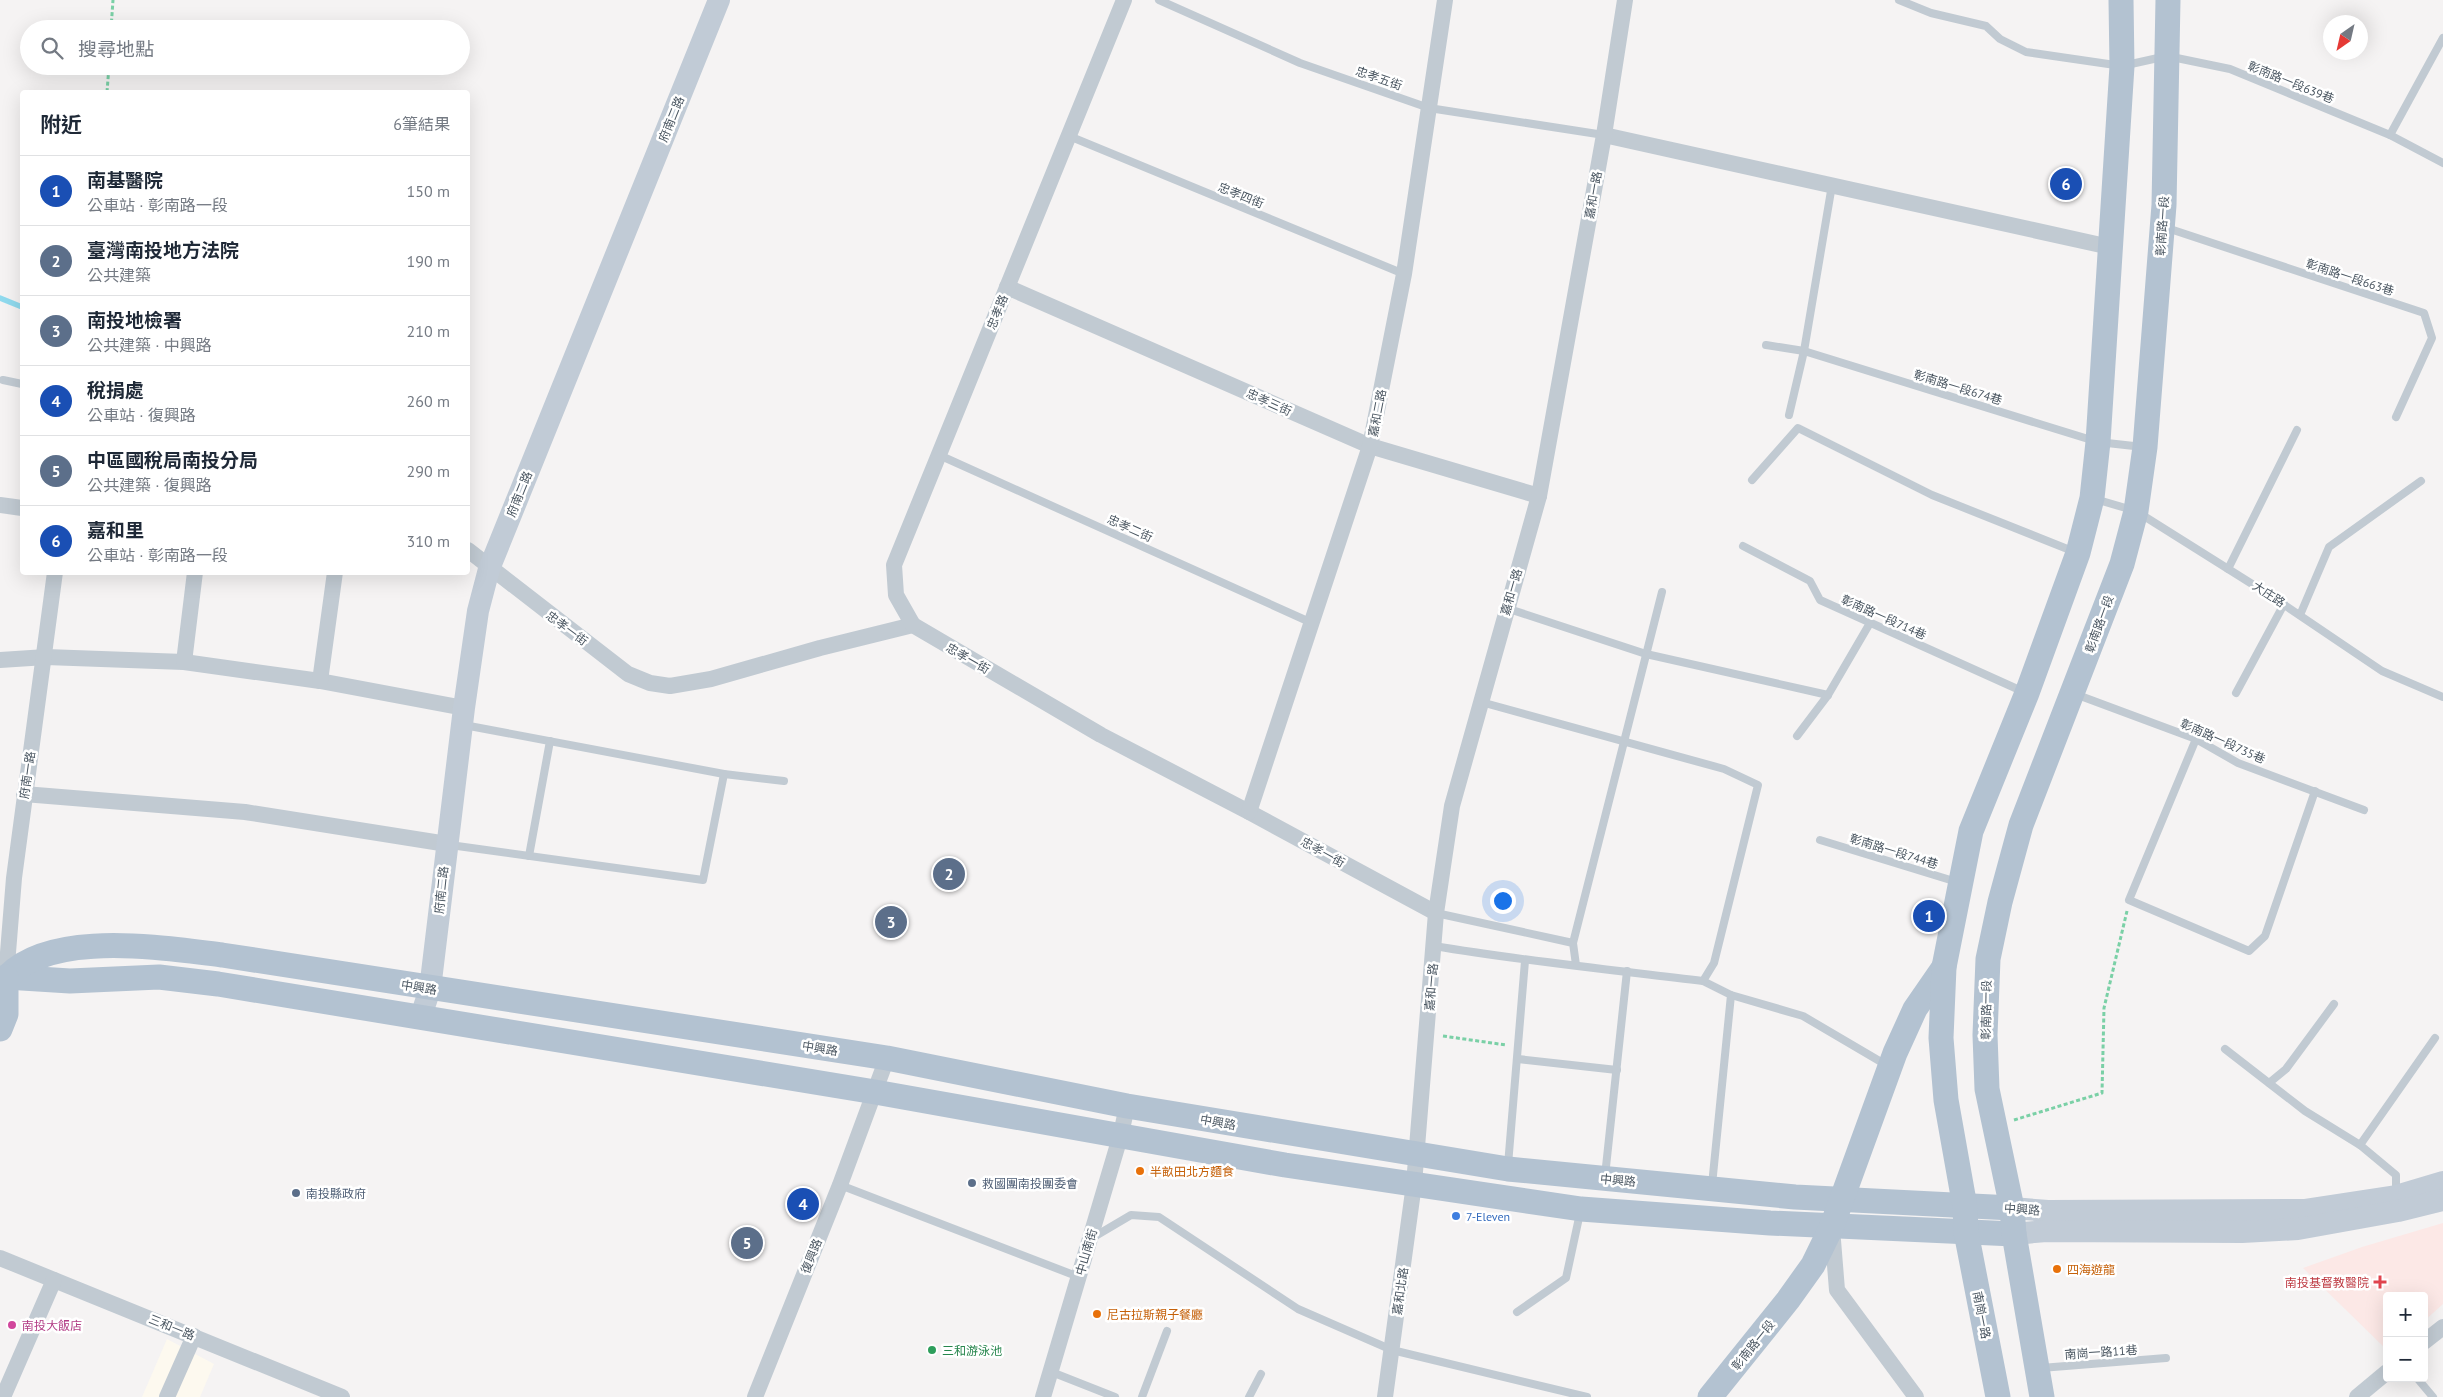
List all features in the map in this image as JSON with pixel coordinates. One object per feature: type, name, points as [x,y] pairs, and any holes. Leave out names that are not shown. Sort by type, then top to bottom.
[{"type":"main road","name":"彰南路一段","points":[[1966,1232],[1965,1207],[1944,1082],[1941,1038],[1944,966],[1971,831],[2027,694],[2078,553],[2092,498],[2098,442],[2122,66],[2121,0]]},
{"type":"main road","name":"彰南路一段","points":[[2014,1234],[2012,1208],[1987,1089],[1985,1035],[1988,959],[2000,902],[2021,825],[2074,693],[2122,564],[2136,511],[2145,447],[2163,226],[2168,0]]},
{"type":"main road","name":"中興路","points":[[2,980],[37,956],[68,948],[151,946],[222,955],[430,989],[886,1058],[1127,1106],[1416,1156],[1508,1169],[1840,1201],[2012,1208]]},
{"type":"main road","points":[[218,984],[222,955]]},
{"type":"main road","name":"彰南路一段","points":[[1710,1397],[1788,1300],[1813,1265],[1832,1226],[1890,1067],[1915,1008],[1944,966]]},
{"type":"main road","name":"中興路","points":[[2,980],[70,981],[159,977],[218,984],[875,1092],[1121,1134],[1285,1165],[1581,1209],[1684,1218],[2014,1234]]},
{"type":"main road","points":[[0,1028],[6,1014],[2,980]]},
{"type":"main road","name":"南崗一路","points":[[1966,1232],[1998,1397]]},
{"type":"main road","points":[[2014,1234],[2042,1397]]},
{"type":"street","name":"府南二路","points":[[421,1016],[430,989],[463,716],[478,611],[489,568],[719,0]]},
{"type":"street","name":"忠孝路","points":[[913,625],[896,595],[894,565],[1124,0]]},
{"type":"street","name":"嘉和二路","points":[[1249,812],[1370,446],[1404,274],[1445,0]]},
{"type":"street","name":"嘉和一路","points":[[1414,1184],[1436,913],[1452,806],[1506,608],[1539,496],[1604,135],[1625,0]]},
{"type":"street","points":[[1604,135],[2110,247]]},
{"type":"street","name":"忠孝三街","points":[[1007,288],[1370,446],[1539,496]]},
{"type":"street","points":[[0,505],[20,508]]},
{"type":"street","name":"忠孝一街","points":[[470,552],[628,674],[650,683],[670,686],[711,679],[820,648],[913,625],[1102,735],[1436,913]]},
{"type":"street","name":"府南一路","points":[[2,980],[24,794],[55,575]]},
{"type":"street","points":[[184,662],[195,575]]},
{"type":"street","points":[[320,681],[335,575]]},
{"type":"street","points":[[0,660],[43,659],[46,657],[184,662],[320,681],[463,716]]},
{"type":"street","points":[[24,794],[245,812],[447,844]]},
{"type":"street","name":"復興路","points":[[755,1397],[840,1185],[886,1058]]},
{"type":"street","name":"中山南街","points":[[1043,1397],[1049,1370],[1079,1277],[1088,1240],[1121,1134],[1127,1106]]},
{"type":"street","name":"中興路","points":[[2012,1208],[2164,1221],[2242,1232],[2298,1229],[2397,1203],[2443,1182]]},
{"type":"street","name":"嘉和北路","points":[[1385,1397],[1414,1184]]},
{"type":"street","name":"中興路","points":[[2397,1203],[2443,1200]]},
{"type":"street","name":"中興路","points":[[2014,1234],[2164,1221]]},
{"type":"street","points":[[1832,1226],[1837,1290],[1916,1397]]},
{"type":"street","name":"三和一路","points":[[0,1258],[342,1397]]},
{"type":"street","points":[[3,1397],[54,1280]]},
{"type":"street","points":[[2428,1339],[2443,1327]]},
{"type":"street","points":[[167,1397],[194,1336]]},
{"type":"street","points":[[2357,1397],[2383,1375]]},
{"type":"lane","name":"忠孝五街","points":[[1159,0],[1300,63],[1429,108],[1604,135]]},
{"type":"lane","points":[[1899,0],[1931,13],[1986,26],[2000,39],[2026,52],[2122,66]]},
{"type":"lane","points":[[2390,135],[2443,38]]},
{"type":"lane","name":"彰南路一段639巷","points":[[2122,66],[2167,56],[2230,70],[2390,135],[2443,163]]},
{"type":"lane","name":"忠孝四街","points":[[1069,136],[1404,274]]},
{"type":"lane","points":[[1789,415],[1804,351],[1832,185]]},
{"type":"lane","name":"彰南路一段663巷","points":[[2163,226],[2424,313],[2432,338],[2396,417]]},
{"type":"lane","name":"彰南路一段674巷","points":[[1766,345],[1804,351],[2098,442],[2145,447]]},
{"type":"lane","points":[[3,380],[20,384]]},
{"type":"lane","points":[[1752,480],[1798,428],[1932,495],[2078,553]]},
{"type":"lane","points":[[2228,569],[2297,430]]},
{"type":"lane","name":"忠孝二街","points":[[939,454],[1312,623]]},
{"type":"lane","points":[[2300,615],[2329,547],[2421,481]]},
{"type":"lane","name":"大庄路","points":[[2092,498],[2136,511],[2284,604],[2382,671],[2443,697]]},
{"type":"lane","name":"彰南路一段714巷","points":[[1743,546],[1810,581],[1820,600],[2027,694]]},
{"type":"lane","points":[[1576,965],[1573,943],[1662,592]]},
{"type":"lane","points":[[2236,693],[2284,604]]},
{"type":"lane","points":[[1506,608],[1646,654],[1828,695]]},
{"type":"lane","points":[[1797,736],[1828,695],[1870,623]]},
{"type":"lane","name":"彰南路一段735巷","points":[[2074,693],[2196,739],[2238,763],[2364,810]]},
{"type":"lane","points":[[1480,701],[1724,768],[1758,785],[1714,963],[1703,981]]},
{"type":"lane","points":[[463,716],[550,741],[724,774],[784,782]]},
{"type":"lane","points":[[2196,739],[2129,900],[2249,951],[2265,936],[2315,791]]},
{"type":"lane","points":[[529,856],[550,741]]},
{"type":"lane","points":[[447,844],[703,880],[724,774]]},
{"type":"lane","name":"彰南路一段744巷","points":[[1820,840],[1961,883]]},
{"type":"lane","points":[[1436,913],[1573,943]]},
{"type":"lane","points":[[1434,946],[1524,961],[1576,965],[1703,981],[1732,995],[1803,1016],[1890,1067]]},
{"type":"lane","points":[[1508,1169],[1519,1047],[1524,961]]},
{"type":"lane","points":[[1604,1179],[1627,972]]},
{"type":"lane","points":[[1711,1188],[1732,995]]},
{"type":"lane","points":[[2269,1083],[2286,1069],[2334,1004]]},
{"type":"lane","points":[[2360,1145],[2435,1038]]},
{"type":"lane","points":[[2225,1049],[2305,1111],[2360,1145],[2396,1174],[2397,1203]]},
{"type":"lane","points":[[1518,1059],[1616,1070]]},
{"type":"lane","points":[[840,1185],[1079,1277]]},
{"type":"lane","points":[[1517,1312],[1566,1278],[1581,1209]]},
{"type":"lane","points":[[1088,1240],[1131,1215],[1158,1217],[1298,1309],[1392,1350],[1587,1397]]},
{"type":"lane","points":[[1142,1397],[1168,1331]]},
{"type":"lane","name":"南崗一路11巷","points":[[2037,1368],[2166,1358]]},
{"type":"lane","points":[[1049,1370],[1115,1397]]},
{"type":"lane","points":[[1250,1397],[1261,1374]]},
{"type":"lane","points":[[2420,1382],[2433,1397]]},
{"type":"path","points":[[112,20],[113,0]]},
{"type":"path","points":[[107,90],[108,75]]},
{"type":"path","points":[[1994,1125],[2102,1092],[2104,1008],[2129,900]]},
{"type":"path","points":[[1426,1034],[1519,1047]]},
{"type":"shaded area","name":"南投基督教醫院","points":[[2443,1223],[2443,1304],[2428,1317],[2428,1292],[2383,1292],[2383,1346],[2303,1268],[2362,1247]]},
{"type":"shaded area","points":[[167,1339],[214,1364],[200,1397],[142,1397]]},
{"type":"waterway","points":[[0,298],[20,306]]},
{"type":"place","name":"嘉和里","points":[[2066,184]]},
{"type":"place","name":"臺灣南投地方法院","points":[[949,874]]},
{"type":"place","name":"南基醫院","points":[[1929,916]]},
{"type":"place","name":"南投地檢署","points":[[891,922]]},
{"type":"place","name":"半畝田北方麵食","points":[[1140,1171]]},
{"type":"place","name":"救國團南投團委會","points":[[972,1183]]},
{"type":"place","name":"南投縣政府","points":[[296,1193]]},
{"type":"place","name":"稅捐處","points":[[803,1204]]},
{"type":"place","name":"7-Eleven","points":[[1456,1216]]},
{"type":"place","name":"中區國稅局南投分局","points":[[747,1243]]},
{"type":"place","name":"四海遊龍","points":[[2057,1269]]},
{"type":"place","name":"南投基督教醫院","points":[[2380,1282]]},
{"type":"place","name":"尼古拉斯親子餐廳","points":[[1097,1314]]},
{"type":"place","name":"南投大飯店","points":[[12,1325]]},
{"type":"place","name":"三和游泳池","points":[[932,1350]]}]
